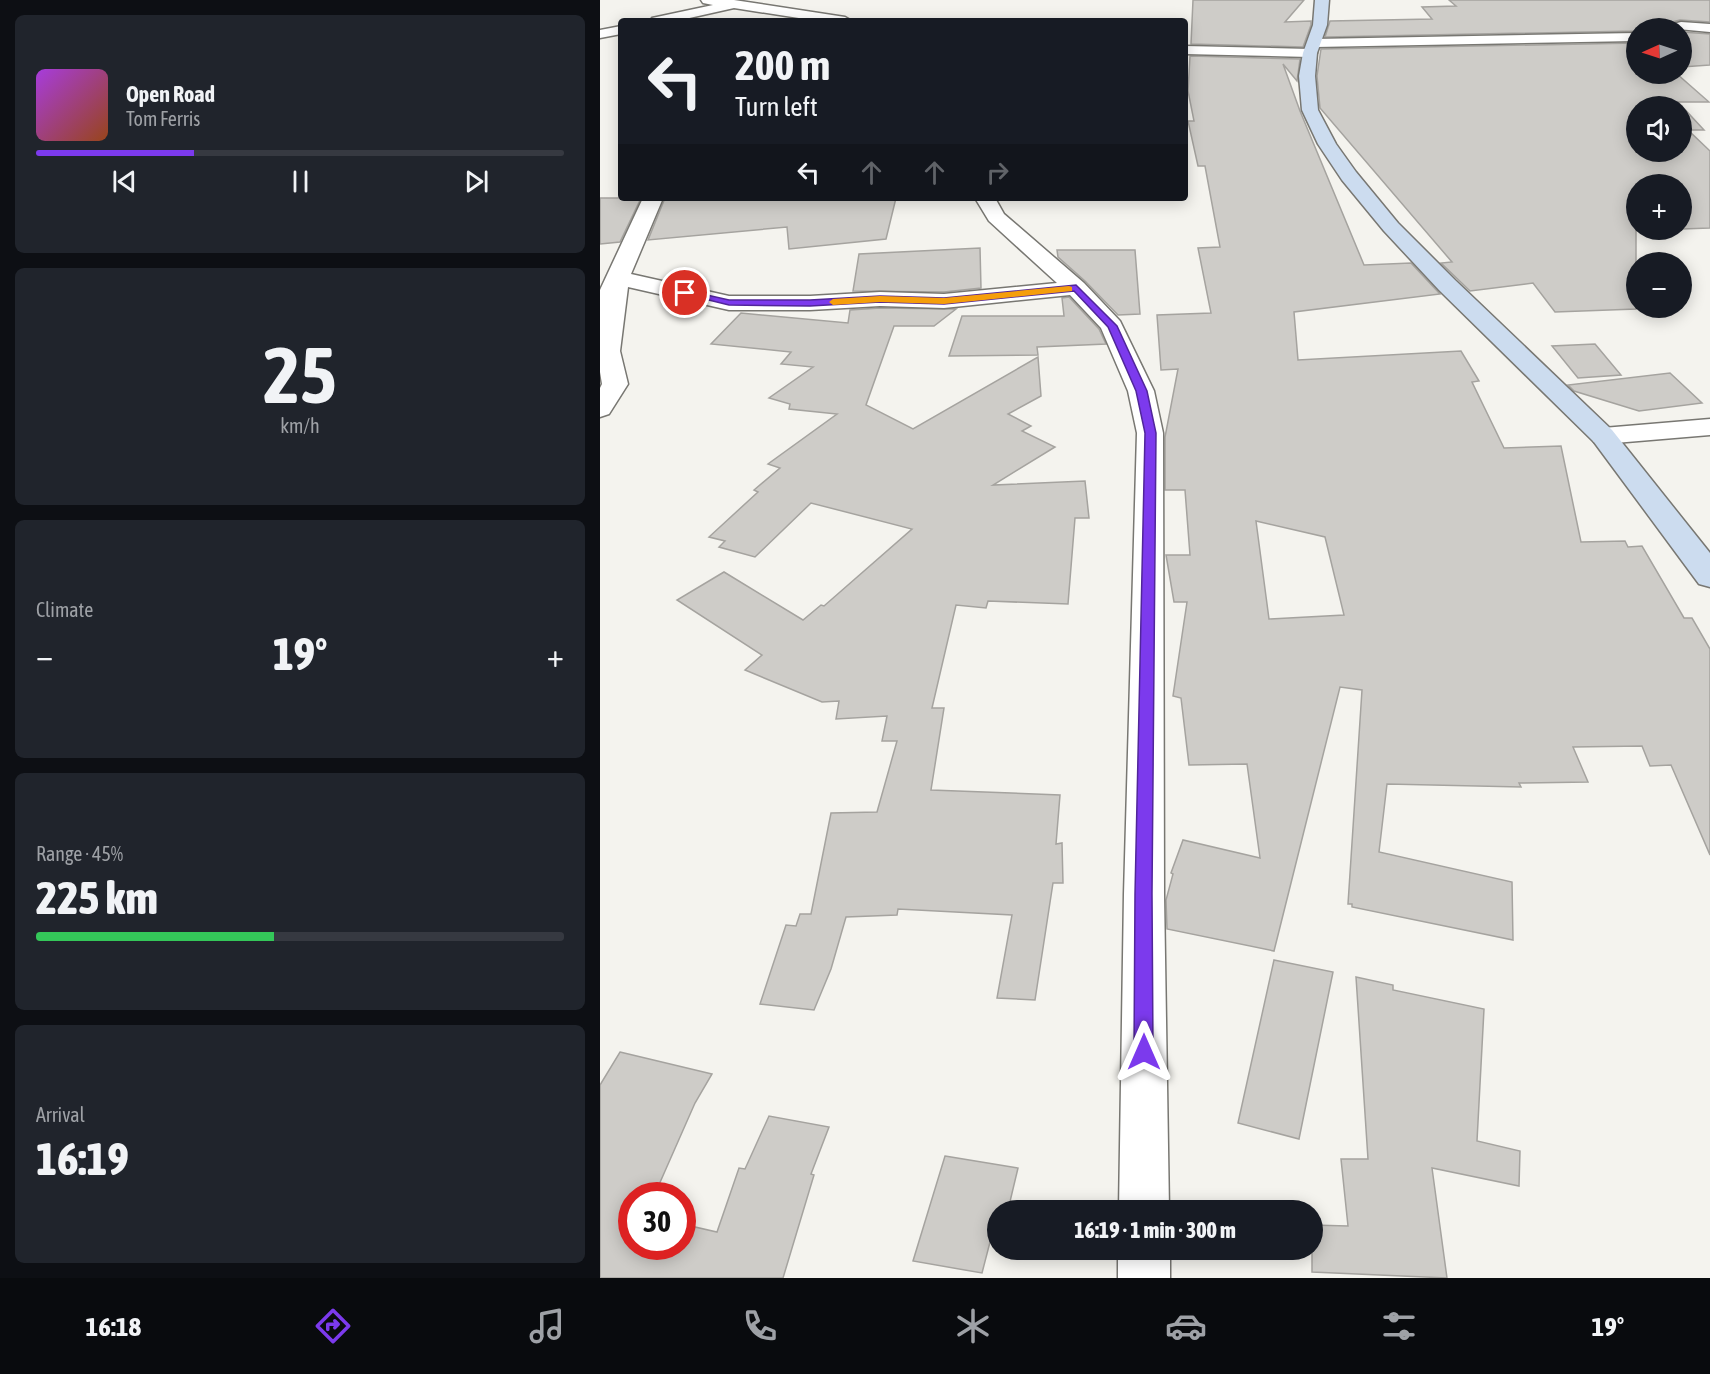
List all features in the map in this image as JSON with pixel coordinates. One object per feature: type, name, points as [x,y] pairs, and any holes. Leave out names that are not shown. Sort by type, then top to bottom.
[{"type":"street","points":[[708,0],[826,18]]},
{"type":"street","points":[[1322,0],[1320,25],[1312,48],[1307,76],[1311,111],[1327,144],[1349,176],[1391,227],[1439,277],[1603,436],[1710,577]]},
{"type":"street","points":[[671,18],[735,4]]},
{"type":"street","points":[[1683,10],[1685,18]]},
{"type":"street","points":[[768,18],[780,11]]},
{"type":"street","points":[[1692,27],[1710,27]]},
{"type":"street","points":[[600,34],[618,31]]},
{"type":"street","points":[[1188,50],[1626,38]]},
{"type":"street","points":[[600,309],[618,278],[652,201]]},
{"type":"street","points":[[987,201],[996,217],[1076,288],[1112,326],[1141,391],[1150,433],[1144,894],[1144,1200]]},
{"type":"street","points":[[618,278],[729,303],[810,303],[880,299],[944,301],[1076,288]]},
{"type":"street","points":[[600,409],[615,384],[608,351],[618,278]]},
{"type":"street","points":[[1603,436],[1710,427]]},
{"type":"street","points":[[1144,1260],[1144,1278]]},
{"type":"building","points":[[1193,0],[1304,0],[1285,22],[1311,21],[1311,25],[1303,47],[1191,44]]},
{"type":"building","points":[[1449,0],[1710,0],[1710,22],[1692,21],[1692,18],[1626,18],[1626,31],[1325,37],[1330,21],[1432,19],[1422,7],[1456,6]]},
{"type":"building","points":[[1692,33],[1710,34],[1710,65],[1692,66]]},
{"type":"building","points":[[1626,43],[1626,84],[1688,84],[1709,102],[1692,102],[1692,96],[1626,96],[1626,162],[1692,162],[1692,134],[1710,151],[1710,228],[1692,229],[1692,174],[1626,174],[1626,240],[1636,240],[1636,252],[1626,252],[1626,309],[1555,312],[1533,283],[1470,291],[1441,263],[1452,262],[1320,108],[1317,76],[1321,49]]},
{"type":"building","points":[[1190,56],[1300,59],[1297,81],[1283,64],[1364,265],[1411,263],[1440,294],[1294,312],[1298,360],[1461,351],[1479,381],[1472,382],[1504,448],[1561,446],[1581,542],[1625,541],[1628,547],[1642,546],[1684,618],[1692,618],[1710,649],[1710,855],[1671,765],[1650,766],[1642,746],[1573,747],[1588,782],[1519,783],[1521,787],[1387,784],[1379,852],[1512,882],[1513,940],[1352,907],[1352,904],[1348,904],[1362,690],[1340,687],[1274,951],[1167,929],[1166,900],[1173,874],[1171,873],[1183,840],[1260,858],[1247,764],[1189,765],[1181,698],[1173,696],[1187,602],[1174,602],[1166,555],[1190,555],[1185,490],[1165,490],[1165,437],[1178,369],[1161,370],[1157,315],[1211,313],[1198,248],[1220,247],[1205,166],[1198,166],[1188,121],[1194,121],[1188,91]],"holes":[[[1256,521],[1325,537],[1344,615],[1269,619]]]},
{"type":"building","points":[[1692,117],[1704,130],[1692,130]]},
{"type":"building","points":[[600,198],[640,201],[620,242],[600,244]]},
{"type":"building","points":[[664,201],[895,201],[886,239],[789,249],[787,227],[648,240]]},
{"type":"building","points":[[980,248],[981,288],[944,292],[853,291],[859,254]]},
{"type":"building","points":[[1057,250],[1135,250],[1140,314],[1118,315],[1058,257]]},
{"type":"building","points":[[1069,297],[1099,329],[1106,344],[1037,347],[1038,355],[949,356],[962,316],[1064,316],[1062,298]]},
{"type":"building","points":[[956,309],[934,326],[894,326],[866,405],[913,429],[1038,357],[1041,396],[1008,414],[1031,426],[1022,431],[1055,447],[993,485],[1085,481],[1089,518],[1075,518],[1068,604],[988,601],[986,608],[956,605],[932,708],[944,708],[931,790],[1060,795],[1056,844],[1062,843],[1063,883],[1053,883],[1035,1000],[997,998],[1012,915],[898,909],[897,915],[846,917],[831,969],[814,1010],[760,1004],[786,925],[796,926],[800,914],[811,914],[831,813],[877,812],[897,741],[882,741],[887,716],[836,719],[839,701],[822,702],[745,670],[762,655],[677,600],[724,572],[803,620],[821,605],[824,606],[912,529],[811,503],[755,557],[719,547],[725,541],[709,537],[758,492],[754,490],[780,468],[768,464],[837,414],[789,409],[790,404],[769,398],[813,367],[781,364],[791,352],[711,344],[741,313],[848,323],[850,310]]},
{"type":"building","points":[[1595,344],[1621,375],[1578,378],[1552,346]]},
{"type":"building","points":[[1670,373],[1702,403],[1639,411],[1574,391],[1568,385]]},
{"type":"building","points":[[1274,960],[1333,972],[1299,1139],[1238,1123]]},
{"type":"building","points":[[1356,977],[1393,985],[1393,990],[1484,1009],[1477,1141],[1520,1151],[1519,1186],[1432,1168],[1447,1278],[1312,1272],[1312,1260],[1323,1260],[1323,1225],[1348,1226],[1341,1159],[1368,1159]]},
{"type":"building","points":[[620,1052],[712,1074],[695,1103],[660,1182],[618,1182],[618,1260],[696,1260],[696,1227],[717,1232],[739,1168],[745,1169],[769,1116],[829,1127],[811,1174],[814,1175],[783,1278],[600,1278],[600,1085]]},
{"type":"building","points":[[945,1156],[1018,1168],[1010,1200],[987,1200],[987,1254],[982,1273],[913,1261]]},
{"type":"slow traffic","points":[[833,302],[880,299],[944,301],[1069,289]]},
{"type":"route","points":[[685,293],[729,303],[810,303],[880,299],[944,301],[1076,288],[1112,326],[1141,391],[1150,433],[1144,1052]]}]
